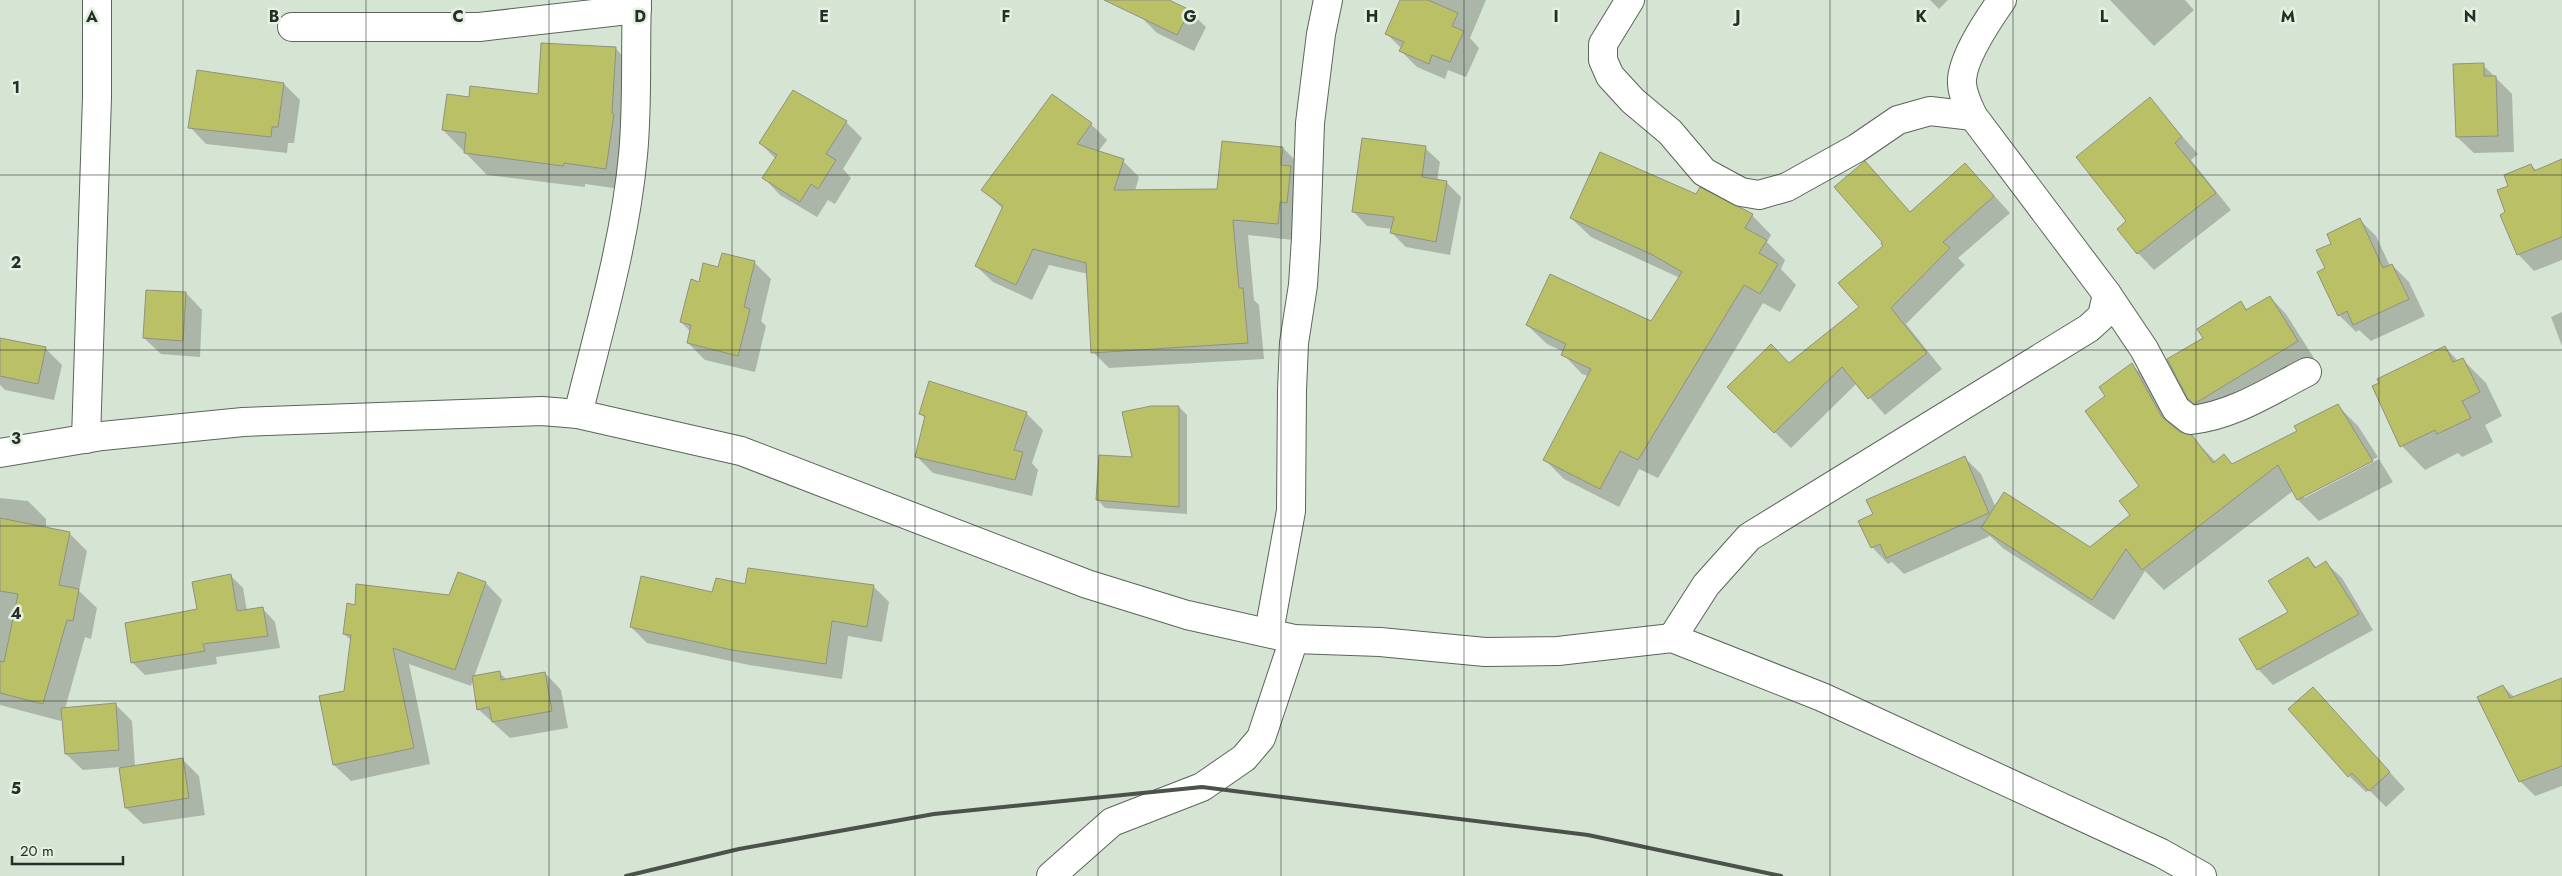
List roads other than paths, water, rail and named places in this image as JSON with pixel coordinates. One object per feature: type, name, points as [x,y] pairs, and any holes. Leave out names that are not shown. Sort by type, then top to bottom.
[{"type":"street","points":[[86,439],[97,96],[96,0]]},
{"type":"street","points":[[1051,876],[1112,822],[1202,787],[1244,758],[1261,738],[1282,635],[1291,511],[1294,362],[1306,238],[1310,123],[1320,34],[1328,0]]},
{"type":"street","points":[[1630,0],[1603,44],[1603,60],[1610,76],[1633,100],[1670,132],[1704,172],[1741,192],[1759,195],[1787,187],[1857,148],[1898,120],[1930,111],[1973,116]]},
{"type":"street","points":[[2002,0],[1975,40],[1962,79],[1965,97],[1973,116],[2107,294],[2144,349],[2176,409],[2190,420],[2208,418],[2233,410],[2307,372]]},
{"type":"street","points":[[292,27],[479,27],[637,4],[638,63],[633,156],[618,250],[578,414]]},
{"type":"street","points":[[1672,638],[1706,585],[1749,537],[2089,328],[2102,316],[2107,294]]},
{"type":"street","points":[[0,453],[86,439],[243,422],[542,411],[578,414],[742,451],[1087,584],[1187,615],[1282,635],[1485,652],[1558,651],[1672,638],[1822,697],[2161,853],[2202,876]]},
{"type":"railway","points":[[626,876],[739,849],[934,814],[1202,787],[1588,835],[1781,876]]}]
